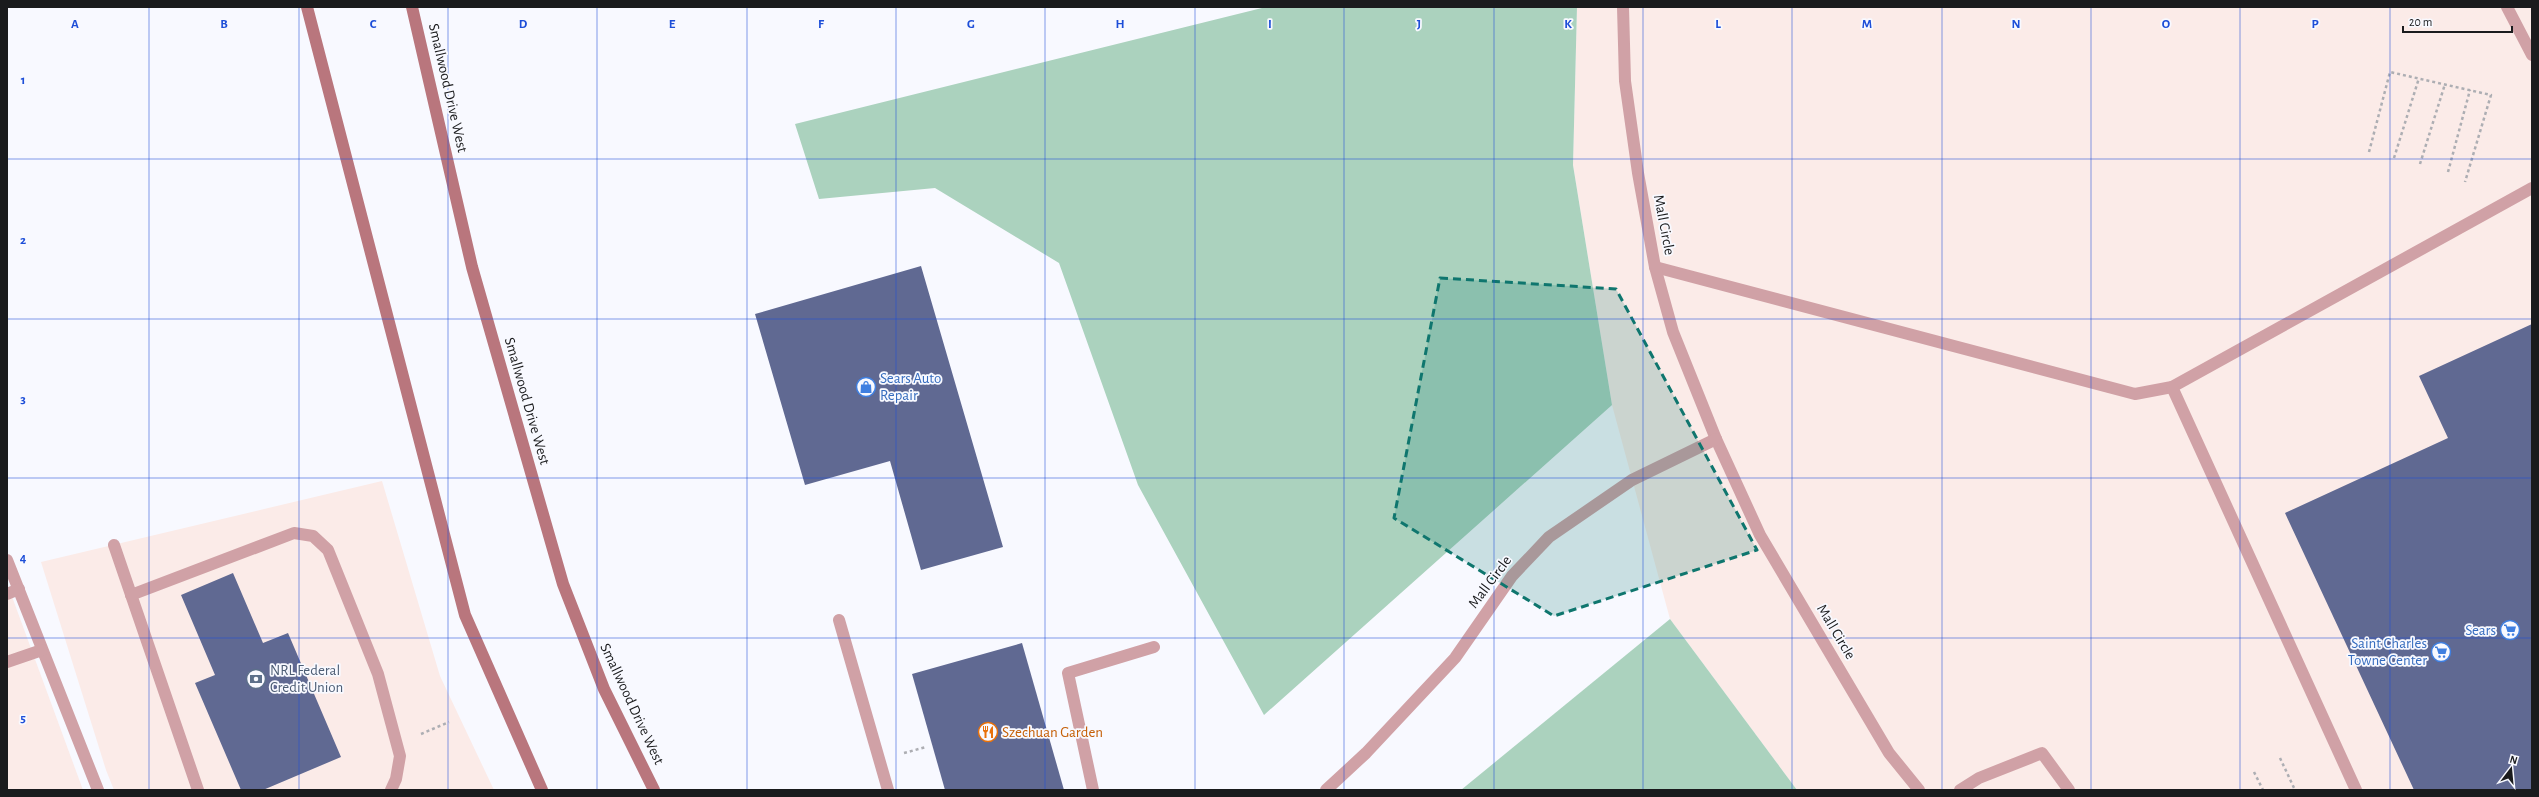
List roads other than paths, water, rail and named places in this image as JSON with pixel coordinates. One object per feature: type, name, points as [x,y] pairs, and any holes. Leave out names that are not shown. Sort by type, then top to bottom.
[{"type":"main road","points":[[306,7],[465,615],[542,790]]},
{"type":"main road","name":"Smallwood Drive West","points":[[412,7],[472,267],[563,584],[604,689],[654,790]]},
{"type":"street","name":"Mall Circle","points":[[1622,7],[1625,81],[1638,173],[1655,267],[1673,332],[1716,439],[1760,535],[1889,753],[1919,790]]},
{"type":"street","points":[[2507,7],[2532,55]]},
{"type":"street","points":[[1655,267],[2095,385],[2135,394],[2172,388],[2532,188]]},
{"type":"street","points":[[2172,388],[2356,790]]},
{"type":"street","name":"Mall Circle","points":[[1326,790],[1366,753],[1455,658],[1512,576],[1549,537],[1632,480],[1716,439]]},
{"type":"street","points":[[131,595],[294,533],[313,536],[328,550],[378,674],[400,756],[396,779],[391,790]]},
{"type":"street","points":[[114,545],[198,790]]},
{"type":"street","points":[[7,560],[98,790]]},
{"type":"street","points":[[7,594],[19,589]]},
{"type":"street","points":[[839,620],[888,790]]},
{"type":"street","points":[[1092,790],[1068,673],[1154,647]]},
{"type":"street","points":[[7,662],[42,650]]},
{"type":"street","points":[[1960,790],[1978,778],[2042,753],[2070,790]]},
{"type":"place","name":"Sears Auto Repair","points":[[866,387]]},
{"type":"place","name":"Sears","points":[[2510,630]]},
{"type":"place","name":"Saint Charles Towne Center","points":[[2441,652]]},
{"type":"place","name":"NRL Federal Credit Union","points":[[256,679]]},
{"type":"place","name":"Szechuan Garden","points":[[988,732]]}]
